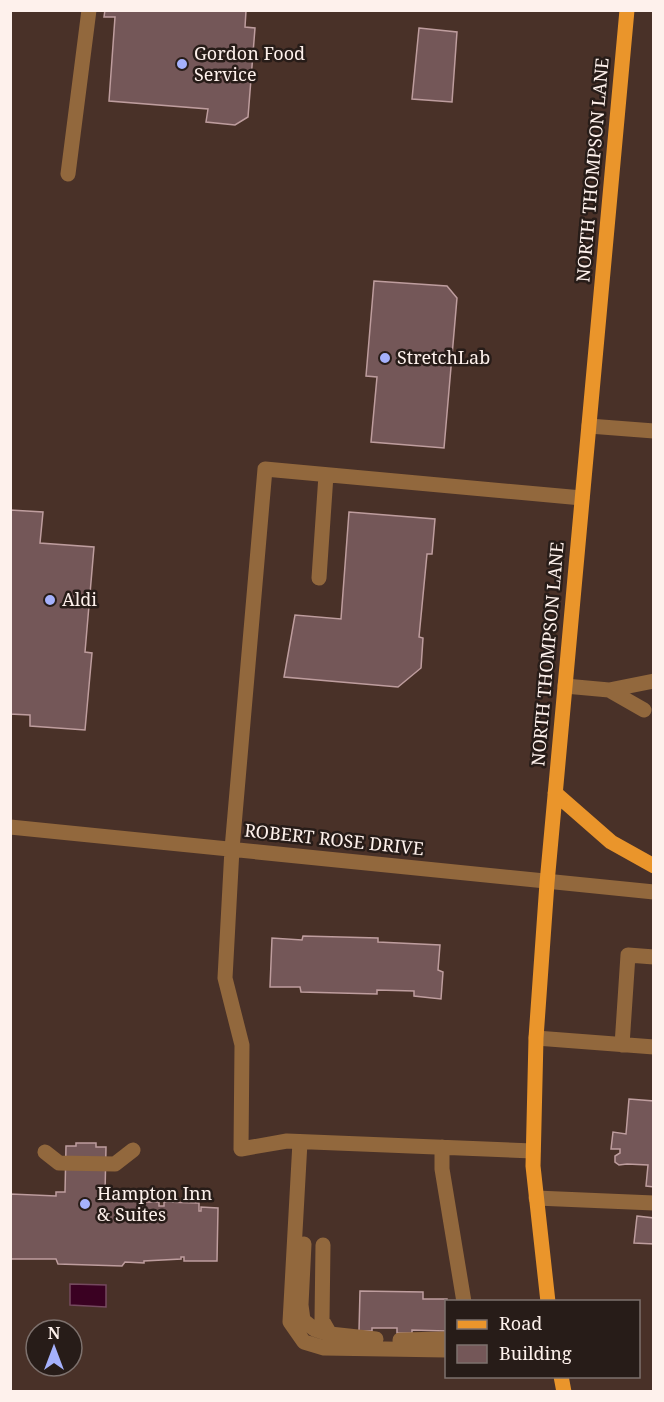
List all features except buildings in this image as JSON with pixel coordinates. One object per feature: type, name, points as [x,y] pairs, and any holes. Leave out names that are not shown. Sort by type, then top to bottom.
[{"type":"main road","name":"NORTH THOMPSON LANE","points":[[548,1300],[533,1151],[536,1038],[547,883],[627,10]]},
{"type":"main road","points":[[555,793],[611,842],[654,866]]},
{"type":"street","points":[[68,174],[89,10]]},
{"type":"street","points":[[589,426],[654,431]]},
{"type":"street","points":[[533,1151],[287,1141],[241,1149],[242,1045],[225,978],[232,849],[265,469],[582,498]]},
{"type":"street","points":[[319,578],[326,475]]},
{"type":"street","points":[[565,686],[609,690],[654,681]]},
{"type":"street","points":[[609,690],[644,710]]},
{"type":"street","name":"ROBERT ROSE DRIVE","points":[[10,827],[654,892]]},
{"type":"street","points":[[622,1045],[628,955],[654,957]]},
{"type":"street","points":[[536,1038],[654,1047]]},
{"type":"street","points":[[300,1142],[290,1322],[304,1342],[324,1348],[445,1350]]},
{"type":"street","points":[[442,1148],[442,1170],[464,1300]]},
{"type":"street","points":[[45,1152],[58,1163],[115,1164],[133,1150]]},
{"type":"street","points":[[536,1198],[654,1203]]},
{"type":"street","points":[[304,1244],[303,1320],[314,1329],[359,1339],[445,1339]]},
{"type":"street","points":[[323,1245],[321,1320],[330,1334]]},
{"type":"shaded area","points":[[70,1284],[106,1285],[106,1307],[70,1305]]},
{"type":"place","name":"Gordon Food Service","points":[[182,64]]},
{"type":"place","name":"StretchLab","points":[[385,358]]},
{"type":"place","name":"Aldi","points":[[50,600]]},
{"type":"place","name":"Hampton Inn & Suites","points":[[85,1204]]}]
